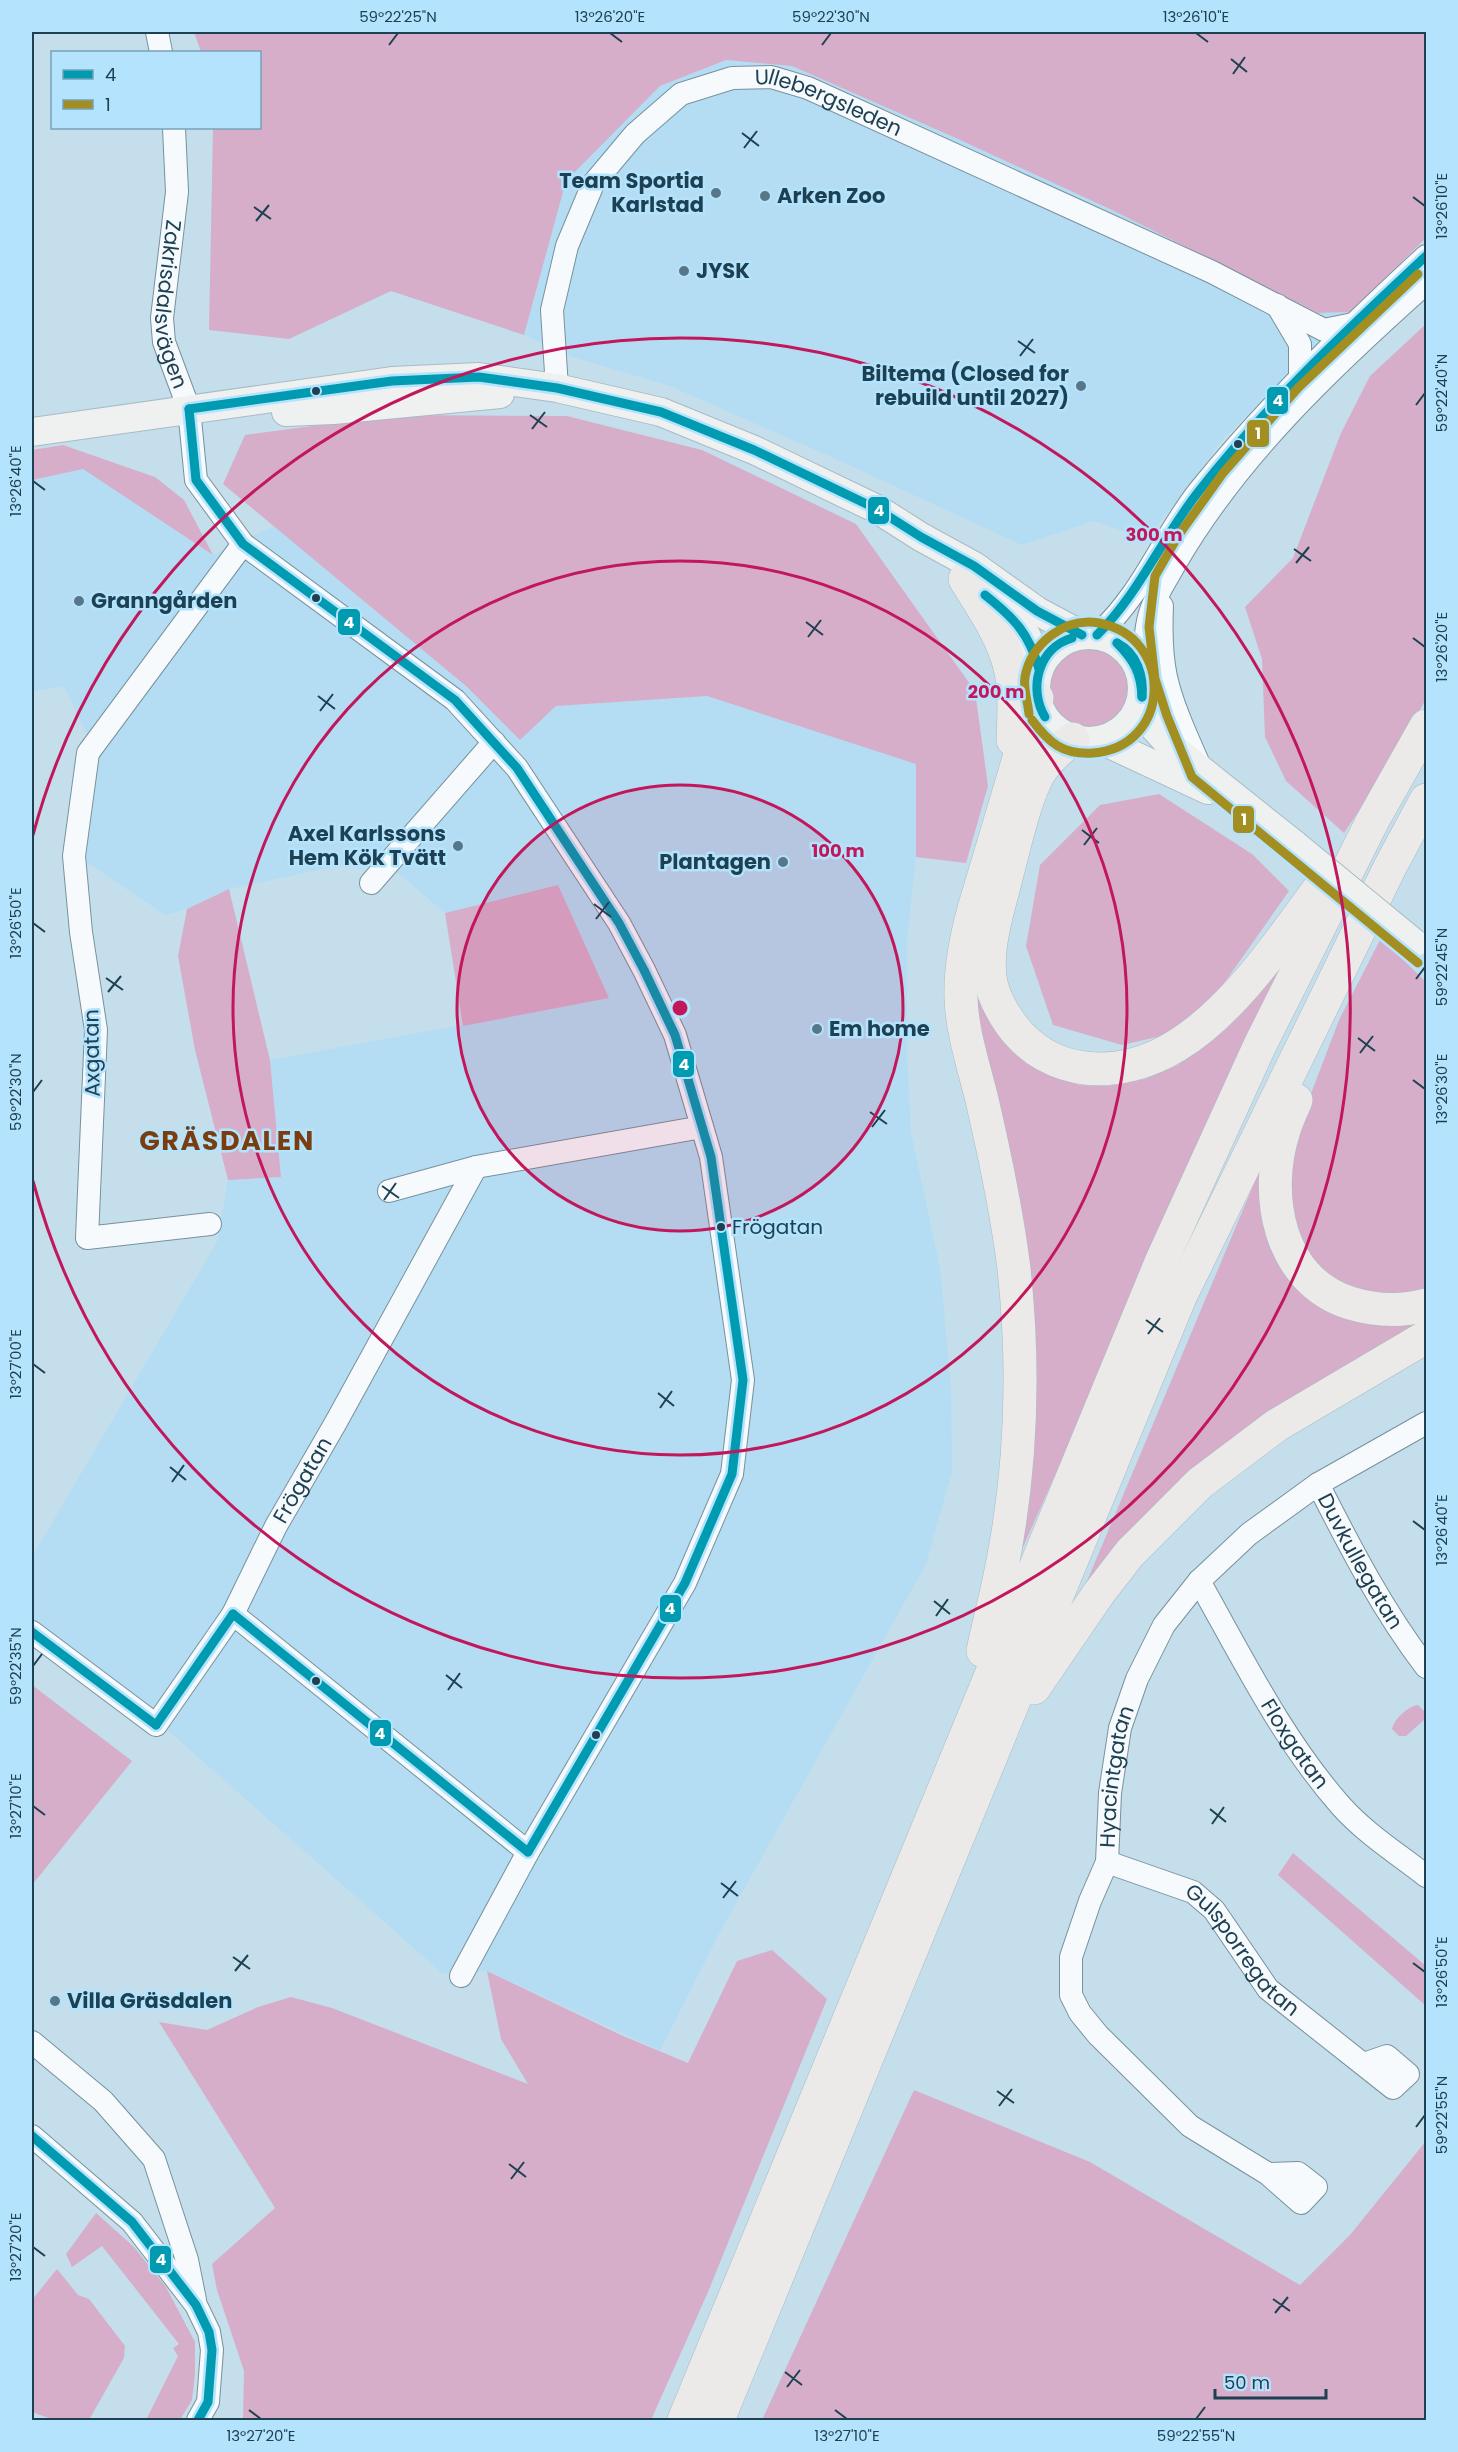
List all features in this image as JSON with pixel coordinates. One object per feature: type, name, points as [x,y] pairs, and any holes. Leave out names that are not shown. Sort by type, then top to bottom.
[{"type":"highway","points":[[965,579],[1000,639],[1008,658],[1013,701],[1012,777]]},
{"type":"highway","points":[[966,1732],[1001,1575],[1011,1513],[1018,1445],[1021,1377],[1018,1316],[1008,1226],[993,1146],[965,1028],[961,998],[966,940],[1038,683]]},
{"type":"highway","points":[[684,2421],[1162,1260],[1260,1045],[1373,820],[1426,726]]},
{"type":"highway","points":[[1087,740],[1057,751],[1036,778],[999,908],[990,951],[990,978],[1005,1015],[1015,1030],[1032,1047],[1053,1059],[1074,1067],[1100,1070],[1125,1068],[1150,1060],[1176,1046],[1200,1028],[1224,1007],[1250,977],[1373,820]]},
{"type":"highway","points":[[718,2421],[1180,1297],[1426,800]]},
{"type":"highway","points":[[1404,841],[1284,1131],[1275,1189],[1283,1238],[1293,1259],[1323,1290],[1339,1299],[1373,1309],[1394,1311],[1426,1305]]},
{"type":"highway","points":[[997,1742],[1099,1593],[1130,1553],[1200,1483],[1277,1425],[1426,1337]]},
{"type":"main road","points":[[32,432],[392,381],[478,377],[557,388],[661,412],[754,450],[877,509],[974,567],[1037,610],[1090,635],[1114,640],[1127,650],[1137,664],[1148,721],[1157,733],[1420,949]]},
{"type":"main road","points":[[921,537],[1021,627],[1030,638],[1041,712],[1049,724],[1060,733],[1087,740],[1211,792],[1288,840]]},
{"type":"main road","points":[[1038,683],[1046,656],[1056,646],[1068,639],[1090,635]]},
{"type":"main road","points":[[1087,740],[1119,733],[1132,721],[1142,692]]},
{"type":"street","points":[[157,32],[161,51]]},
{"type":"street","name":"Ullebergsleden","points":[[557,388],[552,310],[567,246],[593,184],[635,134],[681,94],[732,78],[771,77],[808,88],[1276,303],[1324,330],[1353,324]]},
{"type":"street","name":"Zakrisdalsvägen","points":[[174,129],[177,192],[162,318],[164,342],[189,409],[196,480],[243,543],[456,700],[517,768],[619,923],[675,1035],[711,1157],[743,1380],[732,1474],[685,1583],[528,1852],[462,1976]]},
{"type":"street","points":[[1090,635],[1132,598],[1170,531],[1199,491],[1300,376],[1426,256]]},
{"type":"street","points":[[1142,692],[1148,621],[1155,600],[1188,543],[1233,480],[1306,397],[1426,283]]},
{"type":"street","points":[[1276,303],[1300,344],[1300,376]]},
{"type":"street","name":"Axgatan","points":[[210,1224],[87,1238],[96,1030],[81,932],[74,856],[88,753],[243,543]]},
{"type":"street","points":[[1166,581],[1161,627],[1166,675],[1201,769]]},
{"type":"street","points":[[371,883],[494,742]]},
{"type":"street","points":[[389,1191],[476,1167],[702,1127]]},
{"type":"street","name":"Frögatan","points":[[32,1632],[156,1725],[233,1614],[276,1526],[335,1425],[476,1167]]},
{"type":"street","name":"Hyacintgatan","points":[[1268,2174],[1190,2126],[1127,2066],[1080,2013],[1071,1995],[1071,1957],[1090,1901],[1107,1862],[1110,1793],[1120,1728],[1137,1679],[1164,1624],[1199,1581],[1249,1534],[1318,1484],[1426,1424]]},
{"type":"street","name":"Duvkullegatan","points":[[1318,1484],[1400,1633],[1426,1667]]},
{"type":"street","name":"Floxgatan","points":[[1199,1581],[1284,1733],[1342,1807],[1372,1835],[1426,1876]]},
{"type":"street","points":[[233,1614],[528,1852]]},
{"type":"street","name":"Gulsporregatan","points":[[1107,1862],[1193,1893],[1214,1910],[1268,1989],[1364,2064]]},
{"type":"street","points":[[32,2042],[103,2101],[154,2159],[187,2260],[196,2305]]},
{"type":"street","points":[[32,2136],[132,2222],[196,2305],[209,2332],[212,2350],[208,2402],[198,2421]]},
{"type":"shaded area","points":[[194,32],[1426,32],[1426,238],[1350,312],[1318,313],[1112,210],[792,66],[726,60],[660,86],[566,181],[524,335],[391,291],[289,339],[209,330],[213,129],[261,129],[261,51],[201,51]]},
{"type":"shaded area","points":[[726,60],[792,66],[1112,210],[1318,313],[1350,312],[1223,439],[1158,525],[1150,540],[1094,521],[1022,545],[670,386],[572,357],[524,335],[566,181],[660,86]]},
{"type":"shaded area","points":[[1426,324],[1426,699],[1383,775],[1344,833],[1286,781],[1265,737],[1262,659],[1245,607],[1293,558],[1341,433],[1370,376]]},
{"type":"shaded area","points":[[395,415],[567,416],[702,450],[856,524],[975,691],[988,786],[966,863],[916,857],[916,764],[707,696],[556,706],[520,740],[466,686],[223,484],[245,435]]},
{"type":"shaded area","points":[[63,445],[155,477],[184,500],[213,555],[83,469],[32,480],[32,450]]},
{"type":"shaded area","points":[[83,468],[213,555],[274,526],[466,686],[520,739],[556,706],[707,696],[917,764],[916,857],[907,940],[907,1053],[911,1133],[940,1268],[951,1387],[952,1472],[926,1564],[720,1932],[660,2051],[488,1971],[442,1973],[172,1734],[32,1622],[32,1557],[217,1242],[228,1180],[281,1177],[270,1060],[609,998],[558,885],[445,913],[379,857],[229,889],[187,909],[165,915],[85,861],[99,759],[64,686],[32,692],[32,480]]},
{"type":"shaded area","points":[[1081,648],[1097,648],[1112,655],[1123,666],[1130,681],[1127,705],[1118,718],[1097,730],[1081,730],[1066,723],[1055,712],[1048,697],[1048,681],[1055,666],[1066,655]]},
{"type":"shaded area","points":[[1035,727],[1054,744],[983,936],[1046,1070],[1079,1085],[1108,1086],[1145,1079],[1178,1065],[1212,1036],[1279,971],[1020,1554],[988,1100],[973,968]]},
{"type":"shaded area","points":[[1159,794],[1252,854],[1289,891],[1213,999],[1170,1034],[1122,1045],[1053,1025],[1026,946],[1040,865],[1100,805]]},
{"type":"shaded area","points":[[558,885],[609,998],[463,1026],[445,913]]},
{"type":"shaded area","points":[[229,889],[270,1060],[281,1177],[228,1180],[195,1050],[178,956],[187,909]]},
{"type":"shaded area","points":[[1381,938],[1426,982],[1426,1297],[1386,1302],[1318,1279],[1284,1196],[1301,1120],[1339,1020]]},
{"type":"shaded area","points":[[1266,1155],[1264,1218],[1279,1267],[1307,1297],[1426,1317],[1328,1381],[1077,1605]]},
{"type":"shaded area","points":[[32,1685],[132,1761],[32,1885]]},
{"type":"shaded area","points":[[1418,1705],[1425,1712],[1424,1720],[1406,1736],[1399,1736],[1392,1729],[1398,1717],[1406,1710]]},
{"type":"shaded area","points":[[1293,1853],[1426,1966],[1426,2006],[1278,1875]]},
{"type":"shaded area","points":[[772,1950],[827,1999],[708,2292],[651,2420],[243,2420],[244,2371],[217,2290],[212,2264],[275,2208],[159,2022],[207,2030],[258,2007],[291,1997],[332,2008],[528,2084],[501,2039],[487,1971],[623,2036],[688,2063],[737,1961]]},
{"type":"shaded area","points":[[914,2090],[1090,2162],[1300,2285],[1350,2235],[1426,2141],[1426,2420],[762,2420]]},
{"type":"shaded area","points":[[96,2213],[134,2247],[166,2287],[195,2342],[192,2400],[180,2420],[146,2420],[178,2356],[173,2348],[179,2344],[102,2246],[72,2267],[66,2254]]},
{"type":"shaded area","points":[[57,2269],[78,2295],[89,2299],[125,2346],[124,2358],[89,2420],[54,2420],[32,2412],[32,2300]]},
{"type":"transit line","name":"4","points":[[1097,635],[1126,601],[1186,509],[1225,459],[1279,398],[1426,256]]},
{"type":"transit line","name":"1","points":[[1418,274],[1298,388],[1223,473],[1178,536],[1155,576],[1149,627],[1155,679],[1167,716],[1192,777],[1418,963]]},
{"type":"transit line","name":"4","points":[[189,409],[392,381],[479,377],[557,388],[661,412],[754,450],[877,509],[921,537],[974,566],[1037,611],[1082,635]]},
{"type":"transit line","name":"4","points":[[189,409],[196,480],[243,544],[455,700],[517,768],[619,923],[644,970],[675,1035],[711,1157],[743,1380],[732,1474],[685,1583],[528,1852]]},
{"type":"transit line","name":"4","points":[[985,595],[1019,627],[1030,645],[1039,669]]},
{"type":"transit line","name":"1","points":[[1029,714],[1025,691],[1028,665],[1034,654],[1051,635],[1074,624],[1099,623],[1124,632],[1141,648],[1151,669],[1154,691],[1150,713],[1138,732],[1119,746],[1093,753],[1065,750],[1044,735],[1032,720]]},
{"type":"transit line","name":"4","points":[[1045,717],[1037,694],[1039,671],[1051,651],[1060,643],[1072,638]]},
{"type":"transit line","name":"4","points":[[1117,643],[1130,653],[1138,666],[1142,681],[1142,697]]},
{"type":"transit line","name":"4","points":[[1117,643],[1135,667],[1142,697]]},
{"type":"transit line","name":"4","points":[[233,1614],[528,1852]]},
{"type":"transit line","name":"4","points":[[156,1725],[233,1614]]},
{"type":"transit line","name":"4","points":[[32,1632],[156,1725]]},
{"type":"transit line","name":"4","points":[[32,2136],[132,2222],[196,2305],[209,2332],[212,2350],[208,2402],[198,2420]]},
{"type":"place","name":"Team Sportia Karlstad","points":[[716,193]]},
{"type":"place","name":"Arken Zoo","points":[[765,196]]},
{"type":"place","name":"JYSK","points":[[684,271]]},
{"type":"place","name":"Biltema (Closed for rebuild until 2027)","points":[[1081,386]]},
{"type":"place","name":"Granngården","points":[[79,601]]},
{"type":"place","name":"Axel Karlssons Hem Kök Tvätt","points":[[458,846]]},
{"type":"place","name":"Plantagen","points":[[783,862]]},
{"type":"place","name":"Em home","points":[[817,1029]]},
{"type":"place","name":"Frögatan","points":[[721,1227]]},
{"type":"place","name":"Villa Gräsdalen","points":[[55,2001]]},
{"type":"district","name":"GRÄSDALEN","points":[[227,1141]]}]
